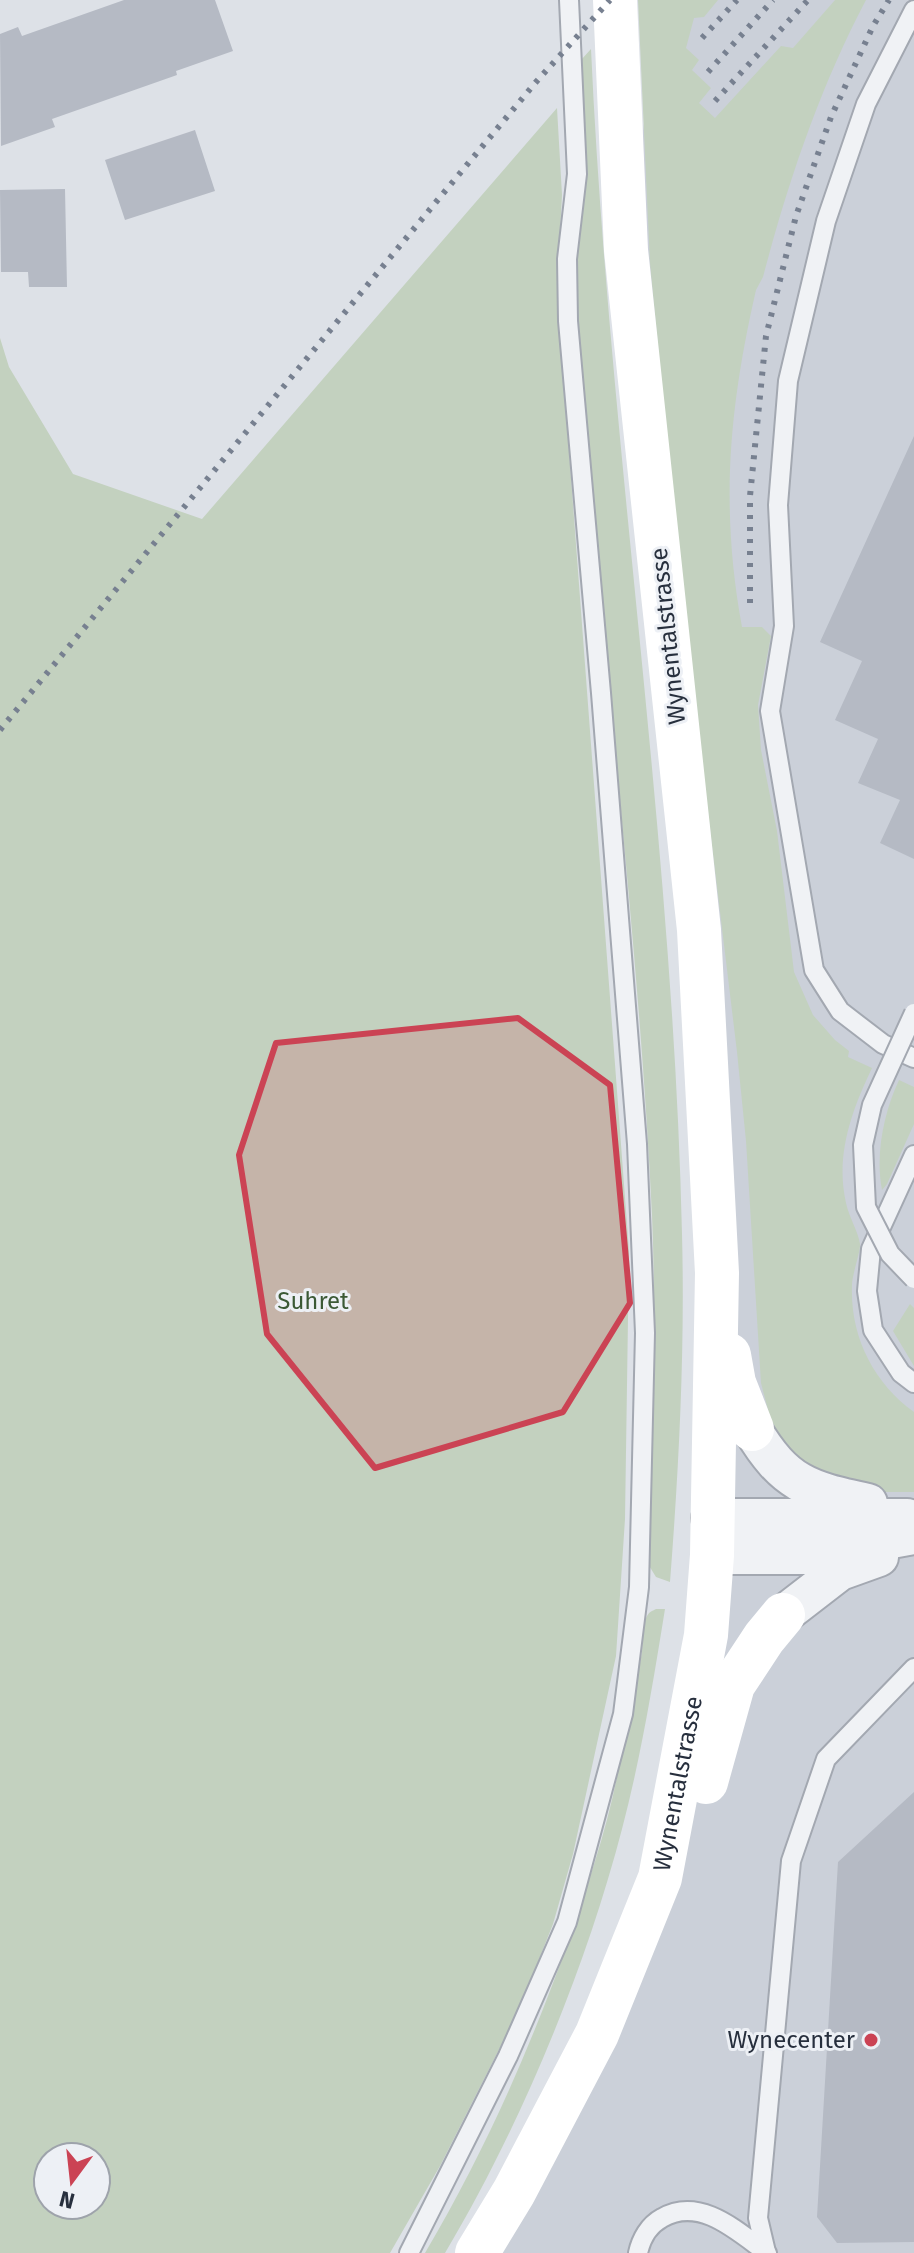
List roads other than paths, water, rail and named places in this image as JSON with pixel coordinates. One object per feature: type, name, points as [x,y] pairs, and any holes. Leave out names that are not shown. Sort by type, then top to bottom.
[{"type":"main road","name":"Wynentalstrasse","points":[[477,2253],[514,2192],[597,2034],[660,1878],[706,1635],[712,1536],[717,1273],[699,930],[626,250],[615,0]]},
{"type":"main road","name":"Wynentalstrasse","points":[[717,1273],[734,1383],[752,1429]]},
{"type":"main road","name":"Wynentalstrasse","points":[[483,2253],[554,2161],[598,2081],[648,1972],[686,1867],[720,1725],[733,1685],[783,1615]]},
{"type":"street","points":[[752,1429],[766,1452],[790,1477],[818,1493],[914,1515]]},
{"type":"street","points":[[712,1536],[914,1515]]},
{"type":"street","points":[[712,1536],[804,1555],[914,1535]]},
{"type":"street","points":[[783,1615],[840,1571],[914,1545]]},
{"type":"lane","points":[[409,2253],[508,2056],[567,1922],[623,1714],[639,1587],[645,1317],[627,997],[568,321],[567,259],[577,174],[569,0]]},
{"type":"lane","points":[[914,10],[866,104],[826,221],[788,381],[778,505],[784,626],[770,711],[814,970],[840,1011],[883,1044],[914,1058]]},
{"type":"lane","points":[[914,1013],[872,1105],[863,1145],[866,1207],[890,1254],[914,1279]]},
{"type":"lane","points":[[914,1155],[871,1249],[867,1291],[873,1330],[901,1373],[914,1383]]},
{"type":"lane","points":[[766,2252],[758,2218],[791,1861],[826,1759],[914,1668]]},
{"type":"lane","points":[[638,2253],[646,2233],[657,2221],[672,2212],[689,2210],[705,2212],[766,2252]]},
{"type":"railway","points":[[0,730],[536,82],[610,0]]},
{"type":"railway","points":[[702,38],[737,0]]},
{"type":"railway","points":[[708,72],[773,0]]},
{"type":"railway","points":[[715,101],[808,0]]},
{"type":"railway","points":[[750,603],[750,496],[766,336],[796,216],[831,117],[873,26],[889,0]]},
{"type":"place","name":"Wynecenter","points":[[871,2040]]},
{"type":"park label","name":"Suhret","points":[[313,1301]]}]
